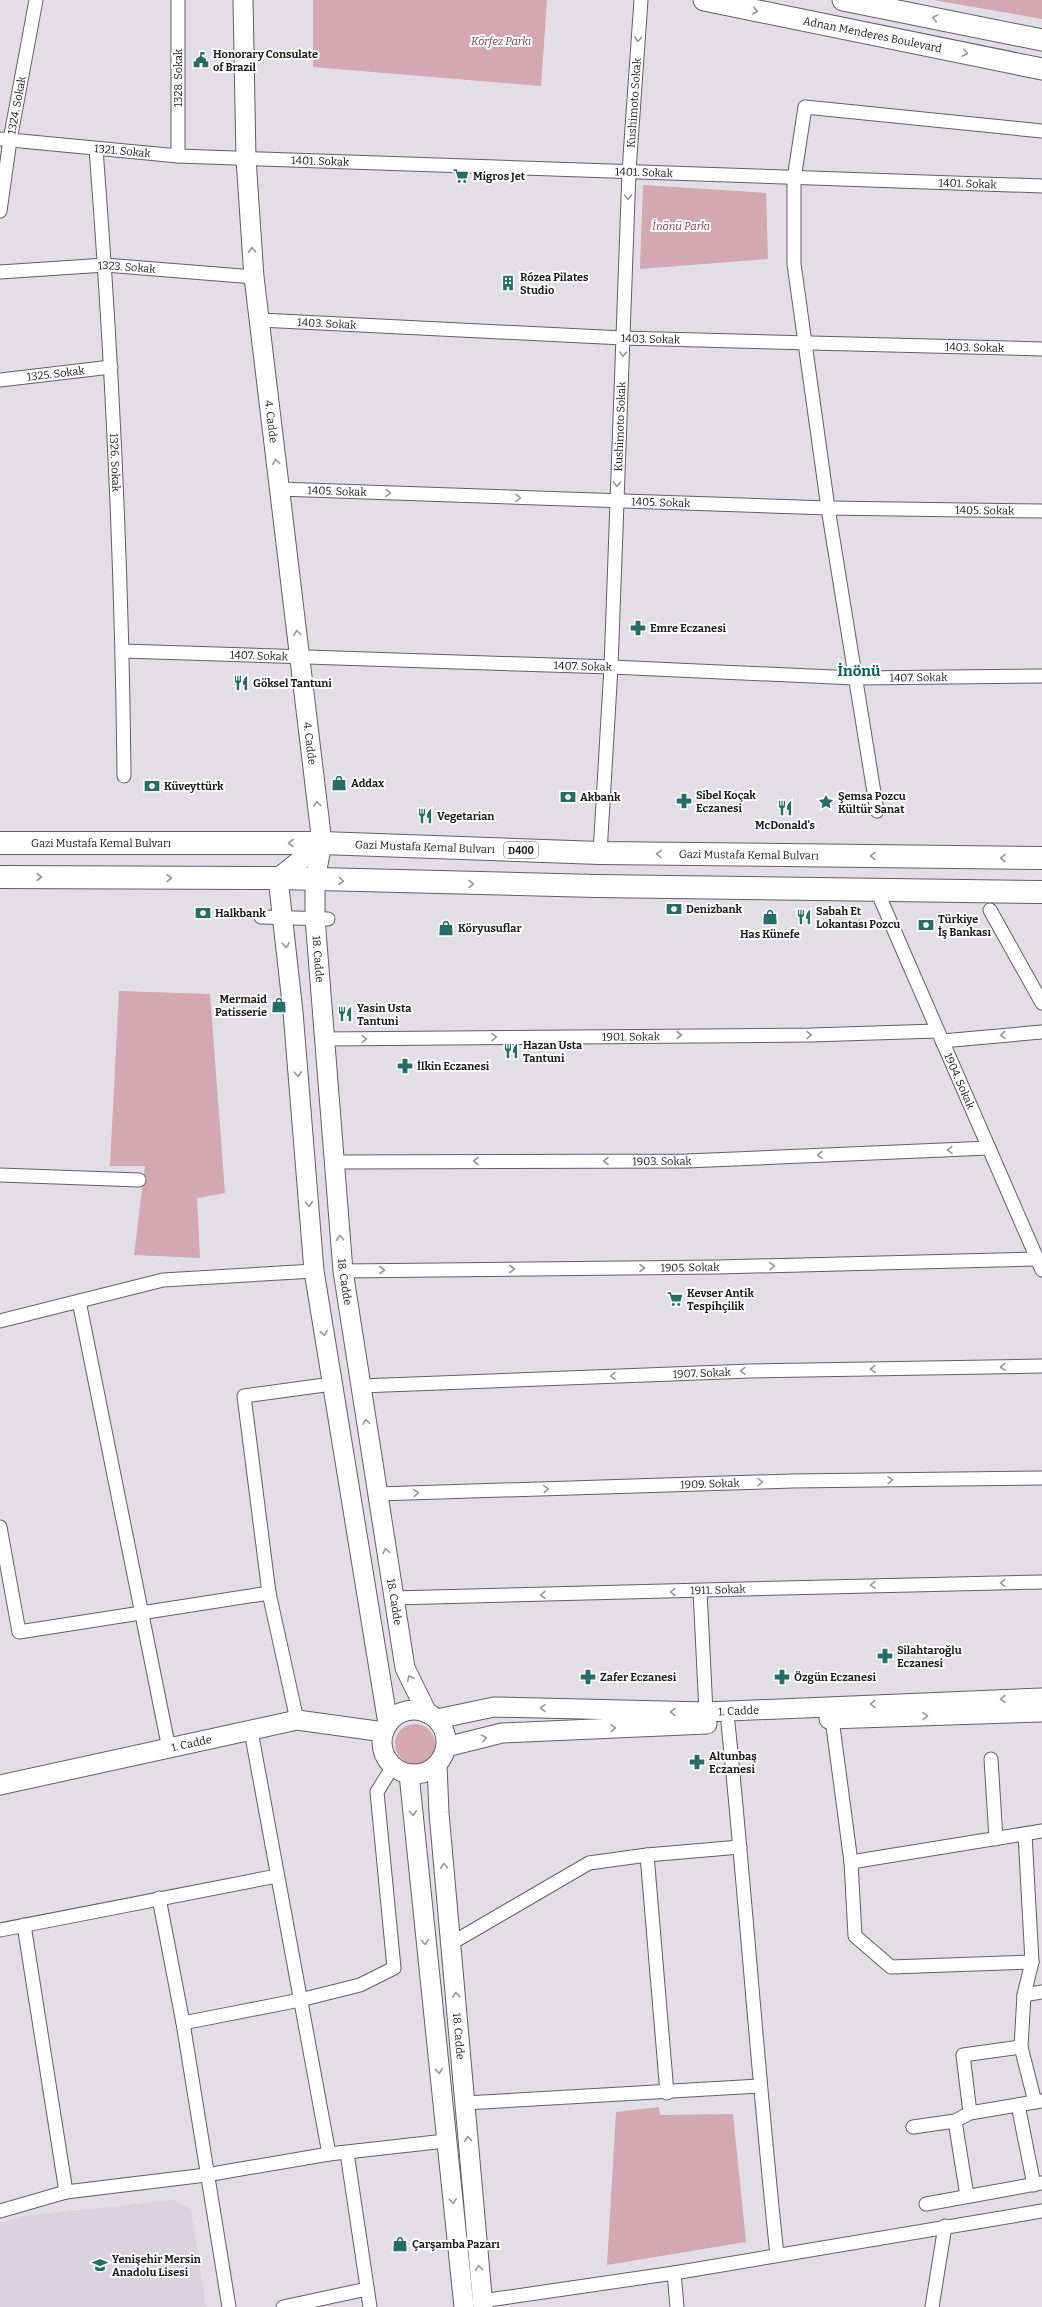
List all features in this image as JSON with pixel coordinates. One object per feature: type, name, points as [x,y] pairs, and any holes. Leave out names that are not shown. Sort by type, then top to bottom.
[{"type":"highway","name":"Gazi Mustafa Kemal Bulvarı","points":[[0,843],[322,843],[600,853],[1042,858]]},
{"type":"highway","points":[[0,877],[278,878],[877,891],[1042,892]]},
{"type":"main road","name":"Adnan Menderes Boulevard","points":[[704,0],[1042,69]]},
{"type":"main road","points":[[843,0],[1042,40]]},
{"type":"street","name":"1324. Sokak","points":[[0,211],[5,139],[36,0]]},
{"type":"street","name":"1328. Sokak","points":[[178,0],[178,156]]},
{"type":"street","name":"4. Cadde","points":[[243,0],[246,159],[254,277],[322,843]]},
{"type":"street","name":"Kushimoto Sokak","points":[[600,853],[611,667],[629,171],[641,0]]},
{"type":"street","points":[[877,811],[828,508],[794,264],[794,179],[805,107],[1042,131]]},
{"type":"street","name":"1321. Sokak","points":[[5,139],[178,156],[246,159]]},
{"type":"street","name":"1326. Sokak","points":[[96,149],[111,367],[123,651],[124,776]]},
{"type":"street","name":"1401. Sokak","points":[[246,159],[629,171],[794,179],[1042,186]]},
{"type":"street","name":"1323. Sokak","points":[[0,272],[105,265],[254,277]]},
{"type":"street","name":"1403. Sokak","points":[[260,320],[623,338],[1042,349]]},
{"type":"street","name":"1325. Sokak","points":[[0,380],[111,367]]},
{"type":"street","name":"1405. Sokak","points":[[280,489],[617,502],[828,508],[1042,511]]},
{"type":"street","name":"1407. Sokak","points":[[123,651],[611,667],[855,678],[1042,676]]},
{"type":"street","points":[[322,843],[278,878],[283,917],[314,1271],[386,1728],[383,1751],[401,1770],[445,2141],[458,2236],[464,2307]]},
{"type":"street","name":"18. Cadde","points":[[322,843],[315,880],[321,918],[324,1040],[343,1271],[405,1668],[432,1716]]},
{"type":"street","name":"1904. Sokak","points":[[877,891],[1040,1264]]},
{"type":"street","points":[[990,910],[1042,1003]]},
{"type":"street","points":[[261,917],[321,918]]},
{"type":"street","name":"1901. Sokak","points":[[324,1040],[810,1035],[940,1036],[1042,1032]]},
{"type":"street","name":"1903. Sokak","points":[[334,1162],[686,1161],[989,1148]]},
{"type":"street","points":[[0,1175],[139,1180]]},
{"type":"street","name":"1905. Sokak","points":[[343,1271],[1040,1264]]},
{"type":"street","points":[[0,1321],[163,1280],[314,1271]]},
{"type":"street","points":[[79,1301],[169,1749]]},
{"type":"street","name":"1907. Sokak","points":[[361,1386],[750,1371],[1042,1366]]},
{"type":"street","points":[[296,1720],[269,1593],[244,1396],[332,1384]]},
{"type":"street","name":"1909. Sokak","points":[[377,1494],[792,1481],[1042,1478]]},
{"type":"street","points":[[0,1527],[19,1632],[143,1614],[269,1593]]},
{"type":"street","name":"1911. Sokak","points":[[393,1598],[700,1591],[820,1586],[1042,1582]]},
{"type":"street","points":[[700,1591],[706,1712]]},
{"type":"street","name":"1. Cadde","points":[[432,1716],[494,1707],[706,1712],[1042,1698]]},
{"type":"street","points":[[183,2023],[300,2000],[360,1985],[394,1968],[377,1792],[401,1770],[429,1771],[437,1765],[446,1747],[445,1732],[432,1716],[417,1711],[406,1712],[396,1716],[386,1728]]},
{"type":"street","name":"1. Cadde","points":[[446,1747],[502,1733],[728,1723],[1042,1712]]},
{"type":"street","points":[[832,1719],[851,1862],[855,1936],[891,1967],[1032,1962]]},
{"type":"street","name":"1. Cadde","points":[[0,1785],[296,1720],[386,1728]]},
{"type":"street","points":[[728,1723],[740,1847],[759,2086],[776,2255]]},
{"type":"street","points":[[251,1731],[329,2154]]},
{"type":"street","points":[[991,1759],[996,1839]]},
{"type":"street","name":"18. Cadde","points":[[437,1765],[450,1944],[482,2304]]},
{"type":"street","points":[[851,1862],[1042,1831]]},
{"type":"street","points":[[914,2127],[955,2121],[970,2113],[1038,2102],[1021,2047],[1024,1995],[1032,1962],[1025,1834]]},
{"type":"street","points":[[450,1944],[589,1863],[647,1855],[740,1847]]},
{"type":"street","points":[[647,1855],[667,2093]]},
{"type":"street","points":[[0,1930],[277,1876]]},
{"type":"street","points":[[159,1898],[183,2023],[206,2176],[229,2307]]},
{"type":"street","points":[[24,1925],[66,2192]]},
{"type":"street","points":[[1024,1995],[1042,1992]]},
{"type":"street","points":[[970,2113],[964,2055],[1021,2047]]},
{"type":"street","points":[[465,2103],[667,2093],[759,2086]]},
{"type":"street","points":[[926,2204],[1038,2184],[1018,2105]]},
{"type":"street","points":[[955,2121],[967,2196]]},
{"type":"street","points":[[0,2211],[66,2192],[206,2176],[329,2154],[445,2141]]},
{"type":"street","points":[[347,2153],[370,2307]]},
{"type":"street","points":[[482,2304],[1042,2211]]},
{"type":"street","points":[[932,2307],[945,2226]]},
{"type":"street","points":[[674,2273],[677,2307]]},
{"type":"street","points":[[282,2307],[367,2289]]},
{"type":"shaded area","name":"Yenişehir Mersin Anadolu Lisesi","points":[[174,2200],[191,2209],[206,2307],[0,2307],[0,2223],[22,2216]]},
{"type":"green space","name":"Körfez Parkı","points":[[313,0],[547,0],[541,86],[313,67]]},
{"type":"green space","points":[[933,0],[1042,0],[1042,19]]},
{"type":"green space","name":"İnönü Parkı","points":[[643,185],[766,193],[768,259],[640,269]]},
{"type":"green space","points":[[119,991],[210,994],[225,1193],[197,1198],[200,1258],[134,1255],[145,1166],[110,1166]]},
{"type":"green space","points":[[419,1724],[426,1727],[432,1733],[435,1744],[434,1752],[426,1761],[419,1764],[411,1764],[404,1761],[396,1752],[395,1740],[398,1733],[407,1725]]},
{"type":"green space","points":[[659,2107],[660,2115],[733,2114],[746,2242],[607,2265],[616,2112]]},
{"type":"place","name":"Honorary Consulate of Brazil","points":[[201,60]]},
{"type":"place","name":"Migros Jet","points":[[461,176]]},
{"type":"place","name":"Rózea Pilates Studio","points":[[508,283]]},
{"type":"place","name":"Emre Eczanesi","points":[[638,628]]},
{"type":"place","name":"Göksel Tantuni","points":[[241,683]]},
{"type":"place","name":"Addax","points":[[339,783]]},
{"type":"place","name":"Küveyttürk","points":[[152,786]]},
{"type":"place","name":"Akbank","points":[[568,797]]},
{"type":"place","name":"Sibel Koçak Eczanesi","points":[[684,801]]},
{"type":"place","name":"Şemsa Pozcu Kültür Sanat","points":[[826,802]]},
{"type":"place","name":"McDonald's","points":[[785,808]]},
{"type":"place","name":"Vegetarian","points":[[425,816]]},
{"type":"place","name":"Denizbank","points":[[674,909]]},
{"type":"place","name":"Halkbank","points":[[203,913]]},
{"type":"place","name":"Has Künefe","points":[[770,917]]},
{"type":"place","name":"Sabah Et Lokantası Pozcu","points":[[804,917]]},
{"type":"place","name":"Türkiye İş Bankası","points":[[926,925]]},
{"type":"place","name":"Köryusuflar","points":[[446,928]]},
{"type":"place","name":"Mermaid Patisserie","points":[[279,1005]]},
{"type":"place","name":"Yasin Usta Tantuni","points":[[345,1014]]},
{"type":"place","name":"Hazan Usta Tantuni","points":[[511,1051]]},
{"type":"place","name":"İlkin Eczanesi","points":[[405,1066]]},
{"type":"place","name":"Kevser Antik Tespihçilik","points":[[675,1299]]},
{"type":"place","name":"Silahtaroğlu Eczanesi","points":[[885,1656]]},
{"type":"place","name":"Zafer Eczanesi","points":[[588,1677]]},
{"type":"place","name":"Özgün Eczanesi","points":[[782,1677]]},
{"type":"place","name":"Altunbaş Eczanesi","points":[[697,1762]]},
{"type":"place","name":"Çarşamba Pazarı","points":[[400,2244]]},
{"type":"place","name":"Yenişehir Mersin Anadolu Lisesi","points":[[100,2265]]},
{"type":"district","name":"İnönü","points":[[859,671]]}]
